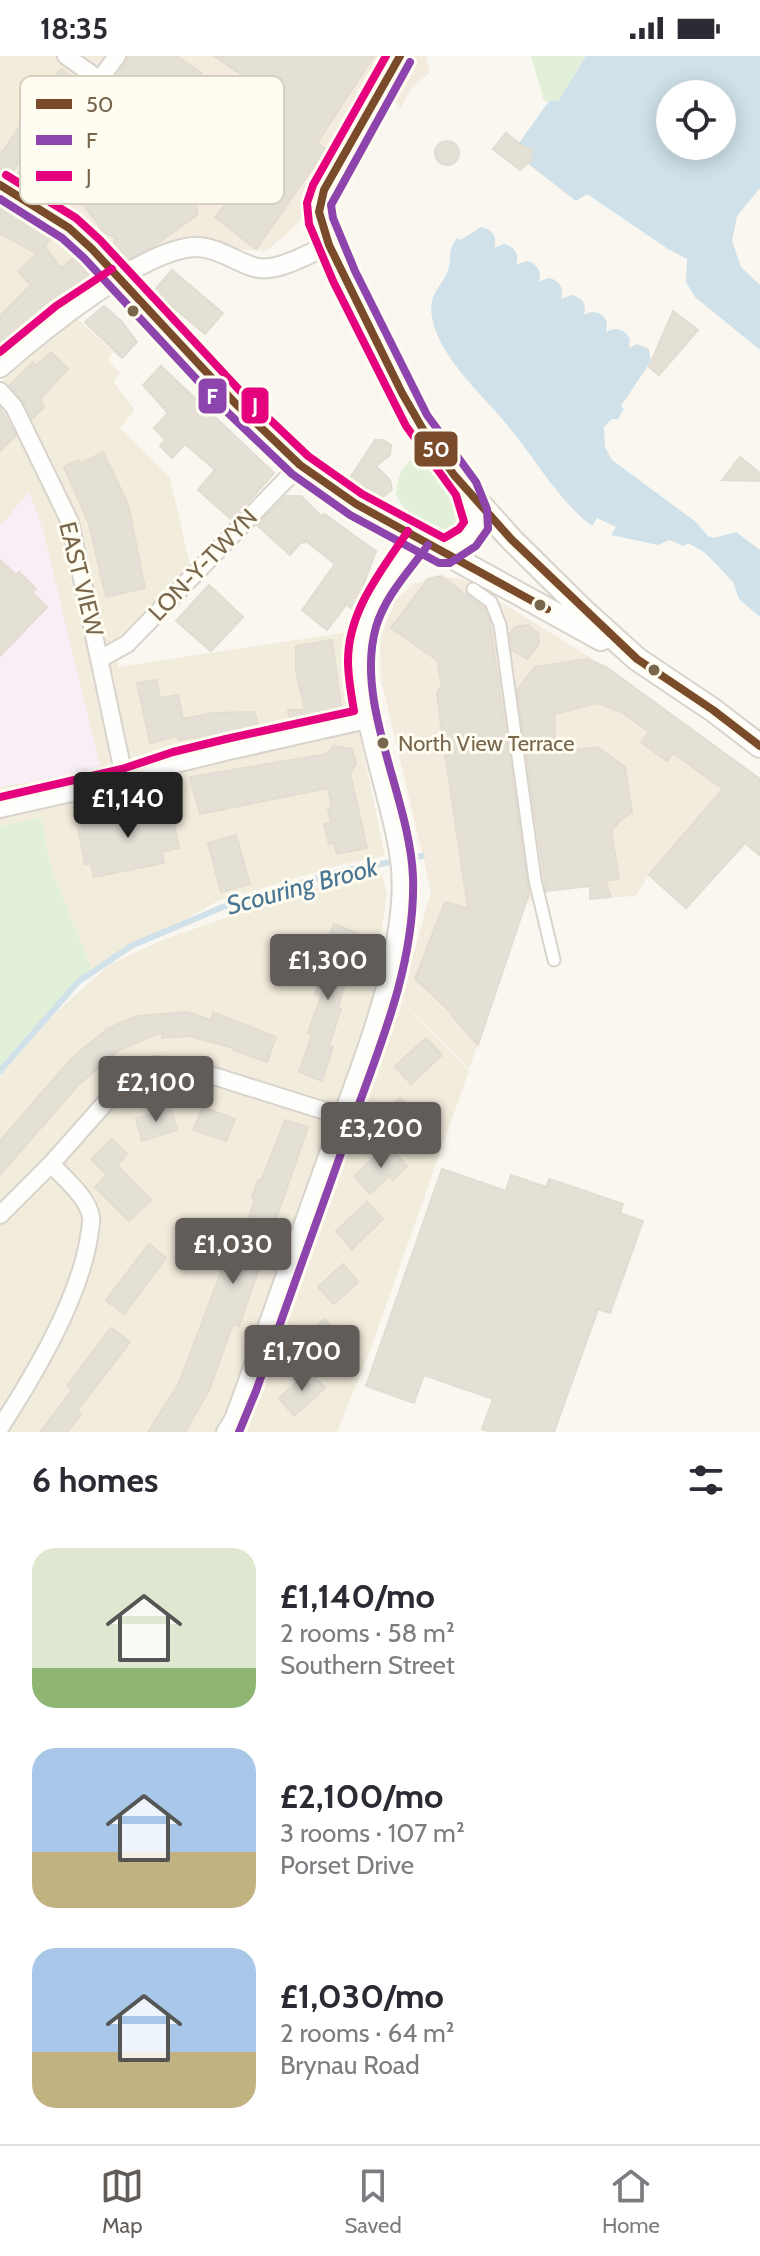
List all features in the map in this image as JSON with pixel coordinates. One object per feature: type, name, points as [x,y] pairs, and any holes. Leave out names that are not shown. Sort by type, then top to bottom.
[{"type":"main road","points":[[400,56],[320,198],[321,221],[329,245],[417,421],[466,489],[565,593],[637,659]]},
{"type":"main road","points":[[30,204],[69,228],[234,402],[300,465],[356,504],[637,659],[760,746]]},
{"type":"main road","points":[[445,552],[461,544],[476,526],[476,513],[466,489]]},
{"type":"street","points":[[66,56],[94,76]]},
{"type":"street","points":[[103,76],[117,56]]},
{"type":"street","points":[[7,190],[20,175]]},
{"type":"street","points":[[0,368],[64,315],[119,279],[184,248],[200,247],[218,251],[261,268],[281,264],[329,245]]},
{"type":"street","name":"EAST VIEW","points":[[0,391],[14,407],[70,522],[125,781]]},
{"type":"street","name":"LON-Y-TWYN","points":[[100,659],[127,644],[300,465]]},
{"type":"street","points":[[225,1432],[233,1419],[264,1337],[381,1003],[400,912],[401,876],[398,849],[367,720],[359,654],[365,624],[381,593],[418,538]]},
{"type":"street","points":[[473,589],[491,602],[500,625],[535,880],[554,960]]},
{"type":"street","points":[[0,809],[367,720]]},
{"type":"street","points":[[0,1215],[51,1164],[129,1076],[155,1065],[185,1067],[341,1116]]},
{"type":"street","points":[[0,1428],[73,1295],[87,1247],[91,1218],[75,1190],[51,1164]]},
{"type":"shaded area","points":[[0,56],[219,56],[204,76],[20,76],[20,204],[58,204],[43,220],[69,244],[97,278],[0,361]]},
{"type":"shaded area","points":[[219,56],[426,56],[430,72],[411,89],[400,109],[390,91],[337,177],[291,230],[266,251],[233,249],[195,237],[164,246],[122,265],[109,263],[70,204],[284,204],[284,76],[204,76]]},
{"type":"shaded area","points":[[586,56],[760,56],[760,188],[737,216],[732,241],[741,267],[760,285],[760,350],[695,297],[686,282],[687,259],[587,194],[576,201],[526,162],[531,160],[532,151],[519,143],[549,101],[558,101]]},
{"type":"shaded area","points":[[481,227],[493,234],[494,248],[504,244],[514,249],[516,265],[526,261],[536,266],[540,274],[539,282],[548,278],[558,283],[562,291],[561,299],[575,296],[584,304],[584,315],[597,312],[603,316],[607,322],[606,332],[620,330],[630,339],[629,348],[637,344],[649,349],[651,361],[621,406],[624,409],[618,419],[612,419],[604,427],[605,447],[612,460],[696,522],[708,536],[714,538],[736,532],[760,550],[760,617],[739,599],[733,582],[718,566],[704,552],[688,543],[684,546],[669,540],[658,545],[611,535],[616,527],[597,518],[592,526],[558,492],[509,427],[453,362],[436,332],[432,301],[447,272],[451,249],[457,238],[461,240]]},
{"type":"shaded area","points":[[76,317],[113,352],[108,360],[120,373],[113,382],[135,410],[120,428],[170,478],[190,565],[115,641],[118,667],[349,632],[355,712],[385,856],[340,865],[218,901],[93,972],[51,868],[41,817],[0,826],[0,383]]},
{"type":"shaded area","points":[[29,492],[43,530],[101,770],[0,787],[0,526]]},
{"type":"shaded area","points":[[441,576],[465,580],[606,667],[723,789],[649,875],[635,896],[590,899],[590,886],[551,890],[526,904],[469,1069],[401,999],[431,891],[381,679],[380,638],[396,600],[413,584]]},
{"type":"shaded area","points":[[382,873],[387,894],[373,988],[400,999],[469,1071],[371,1348],[337,1432],[0,1432],[0,1076],[54,1014],[110,964],[165,939],[228,917],[348,878]]},
{"type":"green space","points":[[531,56],[586,56],[558,101],[544,101]]},
{"type":"green space","points":[[425,453],[460,502],[464,523],[460,535],[439,537],[422,529],[396,495],[403,469],[411,460]]},
{"type":"green space","points":[[41,817],[51,868],[93,972],[78,982],[0,1071],[0,826]]},
{"type":"building","points":[[128,56],[176,56],[202,73],[200,76],[116,76]]},
{"type":"building","points":[[214,56],[374,56],[317,143],[326,149],[256,249],[215,217],[226,204],[284,204],[284,76],[243,76]]},
{"type":"building","points":[[61,69],[70,76],[56,76]]},
{"type":"building","points":[[20,127],[20,161],[10,175],[0,171],[0,155]]},
{"type":"building","points":[[506,133],[524,147],[532,149],[531,160],[520,170],[493,149]]},
{"type":"building","points":[[447,141],[458,148],[459,153],[452,164],[447,165],[436,158],[435,153],[442,142]]},
{"type":"building","points":[[0,202],[26,218],[24,222],[51,238],[45,247],[61,268],[75,257],[91,278],[0,352],[0,316],[31,285],[18,271],[37,254],[0,233]]},
{"type":"building","points":[[83,204],[194,204],[197,209],[197,215],[154,246],[123,262],[111,249],[116,239],[104,232]]},
{"type":"building","points":[[172,270],[223,313],[205,334],[154,291]]},
{"type":"building","points":[[104,306],[122,322],[137,342],[122,358],[85,322]]},
{"type":"building","points":[[673,311],[698,330],[659,375],[649,367]]},
{"type":"building","points":[[51,352],[68,369],[40,399],[44,407],[32,419],[24,402],[10,385],[33,362],[36,366]]},
{"type":"building","points":[[161,366],[274,473],[232,520],[198,490],[215,470],[185,444],[172,458],[160,446],[165,440],[154,428],[168,413],[143,385]]},
{"type":"building","points":[[0,408],[16,435],[0,451]]},
{"type":"building","points":[[375,440],[391,445],[390,455],[376,466],[390,480],[392,489],[380,500],[355,482],[352,484],[348,481]]},
{"type":"building","points":[[103,452],[128,504],[145,588],[106,597],[89,524],[64,467],[79,460],[80,464]]},
{"type":"building","points":[[740,457],[760,473],[760,481],[722,480]]},
{"type":"building","points":[[286,496],[301,496],[322,517],[324,514],[376,551],[354,610],[346,605],[327,630],[302,610],[335,564],[306,541],[302,541],[290,555],[257,525]]},
{"type":"building","points":[[0,560],[16,575],[19,572],[36,589],[32,592],[47,607],[0,656]]},
{"type":"building","points":[[441,576],[484,608],[490,623],[529,893],[478,1045],[451,1012],[415,979],[445,902],[468,908],[441,726],[437,692],[442,686],[437,660],[391,628],[428,579]]},
{"type":"building","points":[[209,585],[243,617],[211,651],[176,621]]},
{"type":"building","points":[[528,625],[538,633],[539,644],[527,659],[512,650],[510,634],[515,627]]},
{"type":"building","points":[[332,640],[342,714],[291,726],[288,710],[305,710],[296,671],[296,646]]},
{"type":"building","points":[[587,659],[606,667],[760,779],[760,856],[745,843],[686,908],[649,875],[723,789],[673,753],[667,761],[641,742],[649,732],[621,712],[598,703],[554,714],[556,753],[597,747],[625,767],[632,812],[611,831],[619,879],[605,881],[611,897],[590,899],[590,886],[546,891],[517,690],[535,667]]},
{"type":"building","points":[[157,680],[160,698],[178,695],[183,719],[212,713],[255,712],[259,732],[196,745],[194,737],[179,740],[178,736],[150,743],[137,683]]},
{"type":"building","points":[[334,746],[352,749],[356,764],[350,773],[367,848],[337,854],[334,843],[329,844],[324,824],[331,823],[328,788],[200,814],[190,777],[327,754]]},
{"type":"building","points":[[170,803],[179,848],[162,852],[164,863],[94,877],[91,863],[85,864],[77,822]]},
{"type":"building","points":[[236,835],[250,884],[221,892],[208,843]]},
{"type":"building","points":[[334,924],[357,933],[345,968],[349,970],[329,1046],[333,1047],[322,1081],[299,1072],[321,996],[315,994],[328,957],[323,955]]},
{"type":"building","points":[[187,1012],[211,1020],[213,1012],[276,1037],[267,1062],[234,1048],[188,1036],[162,1038],[162,1032],[119,1050],[78,1085],[0,1175],[0,1141],[72,1058],[107,1029],[136,1016]]},
{"type":"building","points":[[426,1038],[442,1055],[411,1084],[395,1066]]},
{"type":"building","points":[[400,1098],[417,1116],[405,1127],[409,1131],[396,1142],[376,1120]]},
{"type":"building","points":[[203,1107],[235,1119],[226,1141],[193,1130]]},
{"type":"building","points":[[171,1108],[177,1130],[142,1141],[136,1119]]},
{"type":"building","points":[[285,1120],[308,1127],[239,1326],[233,1324],[209,1390],[185,1432],[148,1432],[179,1383],[222,1270],[230,1273],[255,1199],[252,1198],[258,1180],[261,1181]]},
{"type":"building","points":[[112,1139],[127,1154],[117,1165],[151,1200],[129,1221],[95,1187],[107,1175],[91,1159]]},
{"type":"building","points":[[388,1145],[407,1166],[393,1180],[389,1176],[370,1194],[354,1176]]},
{"type":"building","points":[[442,1169],[506,1191],[511,1175],[546,1187],[549,1179],[623,1204],[620,1213],[643,1221],[610,1313],[598,1309],[554,1432],[492,1432],[482,1429],[493,1399],[424,1375],[414,1403],[366,1386]]},
{"type":"building","points":[[367,1202],[383,1219],[352,1249],[336,1231]]},
{"type":"building","points":[[149,1244],[166,1258],[124,1314],[106,1300]]},
{"type":"building","points":[[343,1264],[358,1282],[334,1304],[318,1287]]},
{"type":"building","points":[[325,1319],[340,1336],[313,1361],[297,1344]]},
{"type":"building","points":[[111,1328],[130,1342],[77,1411],[81,1414],[67,1432],[40,1432],[72,1390],[67,1386]]},
{"type":"building","points":[[309,1371],[325,1388],[294,1416],[279,1398]]},
{"type":"waterway","name":"Scouring Brook","points":[[0,1071],[78,982],[131,946],[230,904],[342,871],[422,856]]},
{"type":"transit line","name":"J","points":[[53,204],[76,218],[100,240],[243,394],[308,456],[362,494],[444,538],[464,522],[456,495],[406,426],[333,281],[309,224],[307,203],[313,185],[386,56]]},
{"type":"transit line","name":"50","points":[[400,56],[324,190],[319,212],[329,245],[402,393],[454,475],[511,539],[637,659],[760,746]]},
{"type":"transit line","name":"F","points":[[0,199],[62,238],[84,258],[225,410],[292,474],[350,515],[439,563],[450,563],[476,546],[488,529],[487,509],[476,482],[427,415],[355,271],[333,218],[331,205],[410,62]]},
{"type":"transit line","name":"J","points":[[6,175],[20,184]]},
{"type":"transit line","name":"50","points":[[0,185],[20,197]]},
{"type":"transit line","name":"50","points":[[30,204],[69,228],[92,249],[234,402],[300,465],[356,504],[547,609]]},
{"type":"transit line","name":"J","points":[[0,352],[56,306],[112,269]]},
{"type":"transit line","name":"J","points":[[0,797],[122,769],[226,739],[354,711],[348,661],[354,625],[368,592],[408,531]]},
{"type":"transit line","name":"F","points":[[239,1432],[380,1047],[408,946],[413,877],[410,847],[377,719],[371,656],[376,627],[385,605],[428,545]]},
{"type":"place","name":"North View Terrace","points":[[383,743]]}]
